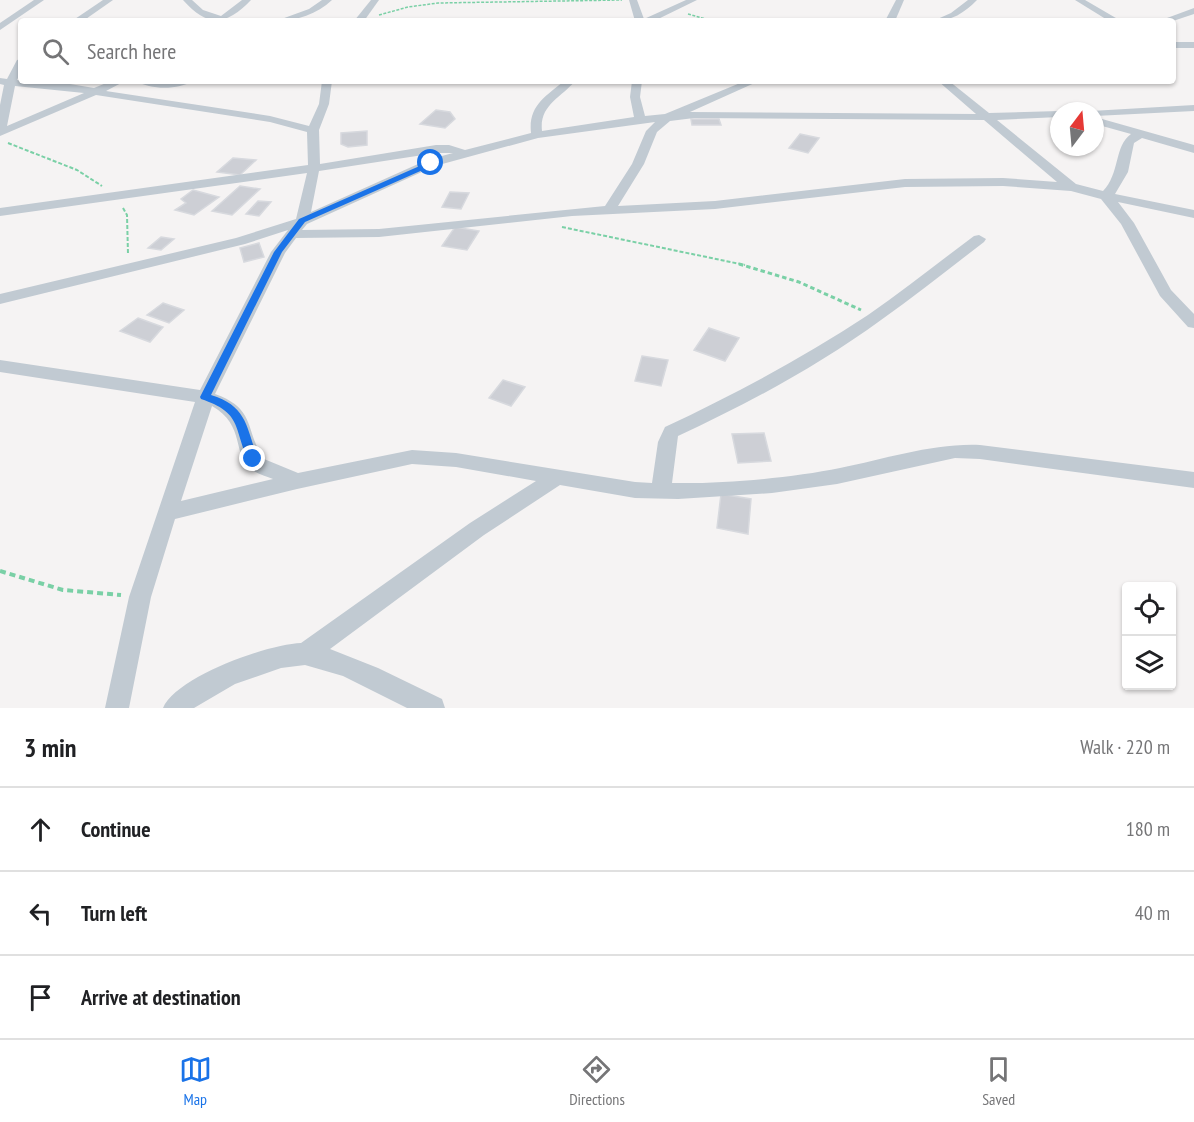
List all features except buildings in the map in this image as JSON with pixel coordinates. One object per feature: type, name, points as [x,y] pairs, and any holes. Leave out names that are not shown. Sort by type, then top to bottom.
[{"type":"street","points":[[0,27],[40,0]]},
{"type":"street","points":[[82,18],[109,0]]},
{"type":"street","points":[[187,0],[203,13],[216,18]]},
{"type":"street","points":[[224,18],[247,0]]},
{"type":"street","points":[[290,18],[312,11],[328,0]]},
{"type":"street","points":[[361,18],[375,0]]},
{"type":"street","points":[[633,0],[639,18]]},
{"type":"street","points":[[653,18],[693,0]]},
{"type":"street","points":[[891,18],[900,0]]},
{"type":"street","points":[[946,18],[954,15],[973,0]]},
{"type":"street","points":[[1079,0],[1111,18]]},
{"type":"street","points":[[1173,18],[1194,11]]},
{"type":"street","points":[[1176,45],[1194,45]]},
{"type":"street","points":[[18,66],[5,82],[0,132],[113,84]]},
{"type":"street","points":[[34,84],[98,91],[136,100],[270,119],[313,130]]},
{"type":"street","points":[[117,708],[140,597],[205,397],[278,252],[297,227],[314,168],[313,130],[324,104],[327,84]]},
{"type":"street","points":[[537,135],[535,120],[541,106],[567,84]]},
{"type":"street","points":[[637,84],[635,97],[640,120]]},
{"type":"street","points":[[609,210],[638,164],[652,131],[666,118],[747,84]]},
{"type":"street","points":[[946,84],[1071,187]]},
{"type":"street","points":[[1104,113],[1194,108]]},
{"type":"street","points":[[0,299],[297,227],[420,168],[464,153],[537,135],[640,120],[694,115],[985,117],[1050,114]]},
{"type":"street","points":[[1104,123],[1194,149]]},
{"type":"street","points":[[1106,196],[1116,184],[1125,162],[1128,142],[1141,133]]},
{"type":"street","points":[[0,212],[443,148],[464,153]]},
{"type":"street","points":[[297,227],[379,233],[609,210],[715,205],[905,183],[1003,182],[1071,187],[1194,214]]},
{"type":"street","points":[[1106,196],[1127,223],[1165,293],[1192,320]]},
{"type":"street","points":[[661,492],[667,442],[671,432],[737,401],[818,354],[875,317],[979,239]]},
{"type":"street","points":[[0,366],[205,397],[225,403],[236,413],[253,459],[258,464],[297,481]]},
{"type":"street","points":[[167,513],[297,481],[412,457],[456,460],[634,490],[661,492],[783,484],[837,476],[955,451],[980,452],[1194,480]]},
{"type":"street","points":[[305,654],[477,529],[556,477]]},
{"type":"street","points":[[175,708],[188,696],[211,682],[280,657],[305,654],[327,659],[433,708]]},
{"type":"path","points":[[372,18],[405,6],[456,1],[591,3],[622,0]]},
{"type":"path","points":[[672,9],[703,18]]},
{"type":"path","points":[[556,225],[755,268],[799,282],[875,317]]},
{"type":"path","points":[[0,571],[63,590],[140,597]]},
{"type":"route","points":[[253,459],[236,413],[225,403],[205,397],[278,252],[302,221],[431,163]]}]
